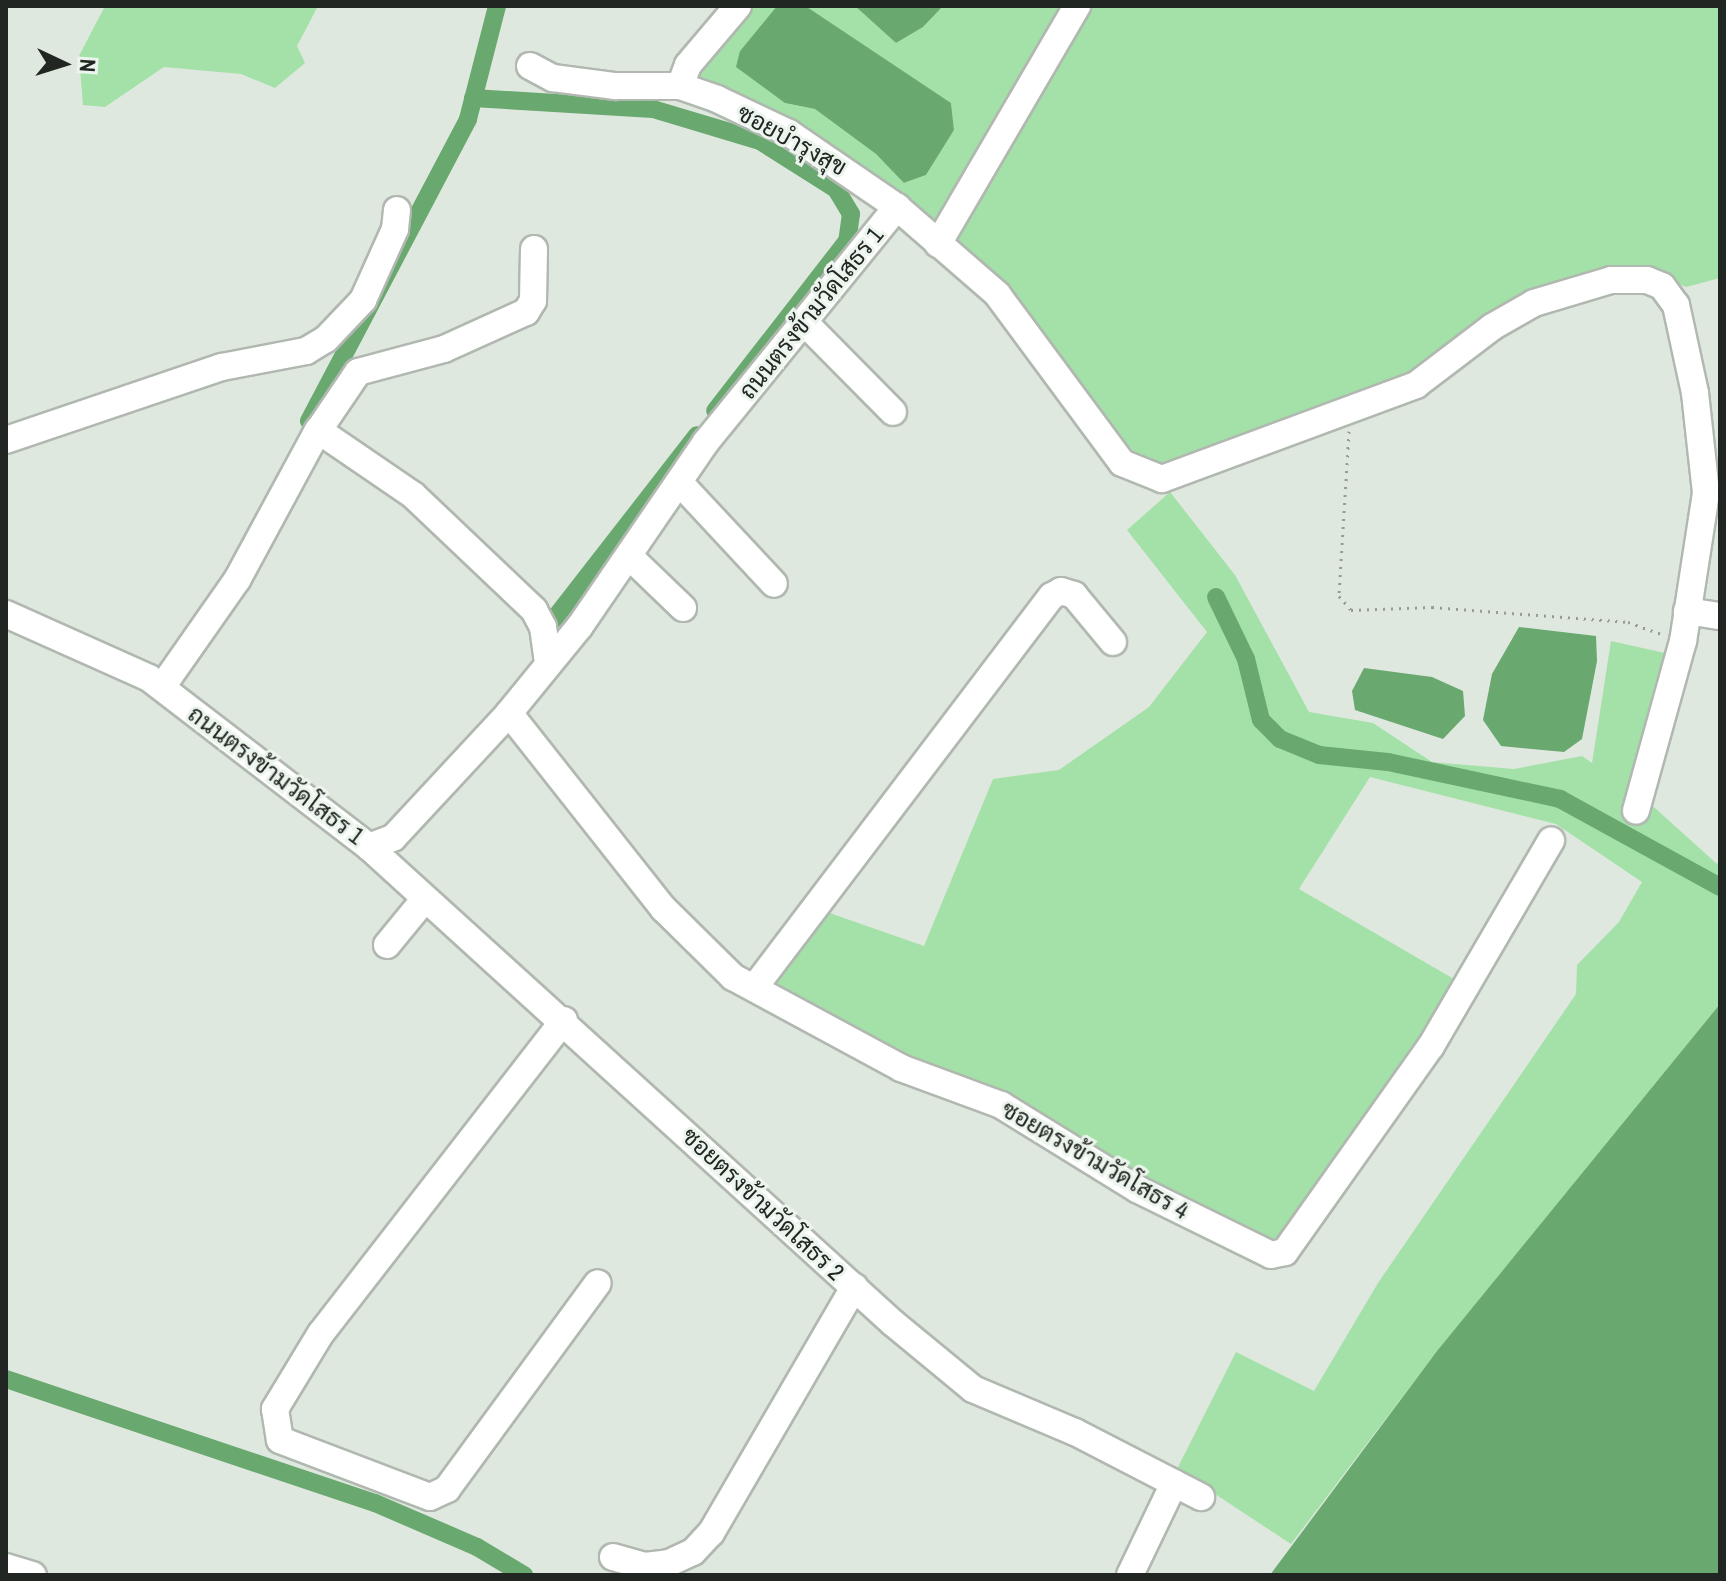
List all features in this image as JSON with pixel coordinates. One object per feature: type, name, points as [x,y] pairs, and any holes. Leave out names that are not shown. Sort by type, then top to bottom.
[{"type":"street","points":[[680,86],[688,65],[738,6]]},
{"type":"street","points":[[938,244],[1077,6]]},
{"type":"street","name":"ซอยบำรุงสุข","points":[[530,66],[553,78],[680,86],[789,133],[897,207]]},
{"type":"street","name":"ถนนตรงข้ามวัดโสธร 1","points":[[6,614],[162,687],[369,847],[393,838],[509,713],[629,556],[679,482],[897,207],[997,294],[1122,463],[1132,470],[1176,477],[1416,385],[1492,327],[1534,303],[1611,280],[1647,280],[1662,286],[1676,305],[1708,408],[1710,447],[1683,641],[1636,811]]},
{"type":"street","points":[[6,440],[222,367],[306,351],[326,339],[363,300],[395,229],[397,210]]},
{"type":"street","points":[[162,687],[237,580],[318,430],[358,372],[444,349],[526,312],[533,301],[534,249]]},
{"type":"street","points":[[805,323],[893,412]]},
{"type":"street","points":[[318,430],[413,495],[534,610],[543,627],[548,664]]},
{"type":"street","points":[[679,482],[774,584]]},
{"type":"street","points":[[629,556],[683,608]]},
{"type":"street","points":[[754,988],[1052,596],[1061,591],[1074,595],[1113,642]]},
{"type":"street","points":[[1687,611],[1720,616]]},
{"type":"street","name":"ซอยตรงข้ามวัดโสธร 4","points":[[509,713],[664,909],[733,977],[901,1068],[1001,1105],[1137,1189],[1263,1253],[1278,1255],[1431,1046],[1551,841]]},
{"type":"street","name":"ซอยตรงข้ามวัดโสธร 2","points":[[369,847],[423,901],[564,1020],[854,1287],[973,1389],[1075,1432],[1201,1497]]},
{"type":"street","points":[[387,945],[423,901]]},
{"type":"street","points":[[564,1020],[321,1333],[275,1409],[280,1440],[430,1497],[447,1489],[598,1283]]},
{"type":"street","points":[[613,1557],[645,1566],[669,1563],[693,1552],[711,1533],[854,1287]]},
{"type":"street","points":[[1130,1575],[1174,1483]]},
{"type":"street","points":[[6,1567],[33,1575]]},
{"type":"path","points":[[1345,413],[1351,450],[1339,596],[1351,610],[1432,607],[1628,622],[1683,641]]},
{"type":"shaded area","points":[[105,6],[318,6],[297,46],[305,63],[275,88],[241,74],[164,67],[105,107],[83,105],[79,56]]},
{"type":"shaded area","points":[[743,6],[777,6],[740,51],[785,103],[815,109],[876,154],[905,183],[926,175],[954,130],[951,103],[807,7],[797,6],[855,6],[896,43],[923,27],[943,6],[1720,6],[1720,278],[1686,287],[1640,268],[1170,492],[921,213],[692,76]]},
{"type":"shaded area","points":[[777,6],[807,7],[951,103],[954,130],[926,175],[904,183],[876,154],[815,109],[785,103],[736,67],[740,51]]},
{"type":"shaded area","points":[[855,6],[943,6],[923,27],[896,43]]},
{"type":"shaded area","points":[[1170,492],[1235,575],[1309,712],[1373,723],[1432,762],[1514,769],[1582,756],[1592,763],[1611,641],[1674,655],[1645,799],[1717,864],[1720,860],[1720,1004],[1437,1351],[1291,1544],[1177,1469],[1236,1352],[1314,1391],[1378,1283],[1576,994],[1577,965],[1619,922],[1642,882],[1556,824],[1370,777],[1299,889],[1459,982],[1286,1234],[1273,1243],[1243,1243],[769,984],[824,911],[924,946],[993,779],[1059,770],[1149,707],[1207,632],[1127,530]]},
{"type":"shaded area","points":[[1519,627],[1596,636],[1597,661],[1582,739],[1564,752],[1501,746],[1483,720],[1492,674]]},
{"type":"shaded area","points":[[1364,668],[1432,677],[1463,691],[1465,716],[1443,739],[1355,710],[1352,691]]},
{"type":"shaded area","points":[[1720,1004],[1720,1575],[1270,1575],[1437,1351]]},
{"type":"waterway","points":[[309,421],[468,119],[497,6]]},
{"type":"waterway","points":[[473,98],[653,109],[760,141],[836,189],[851,214],[847,241],[715,411]]},
{"type":"waterway","points":[[554,619],[697,435]]},
{"type":"waterway","points":[[1216,597],[1246,659],[1261,720],[1280,739],[1319,755],[1388,762],[1560,799],[1720,887]]},
{"type":"waterway","points":[[6,1379],[375,1503],[477,1547],[524,1575]]}]
